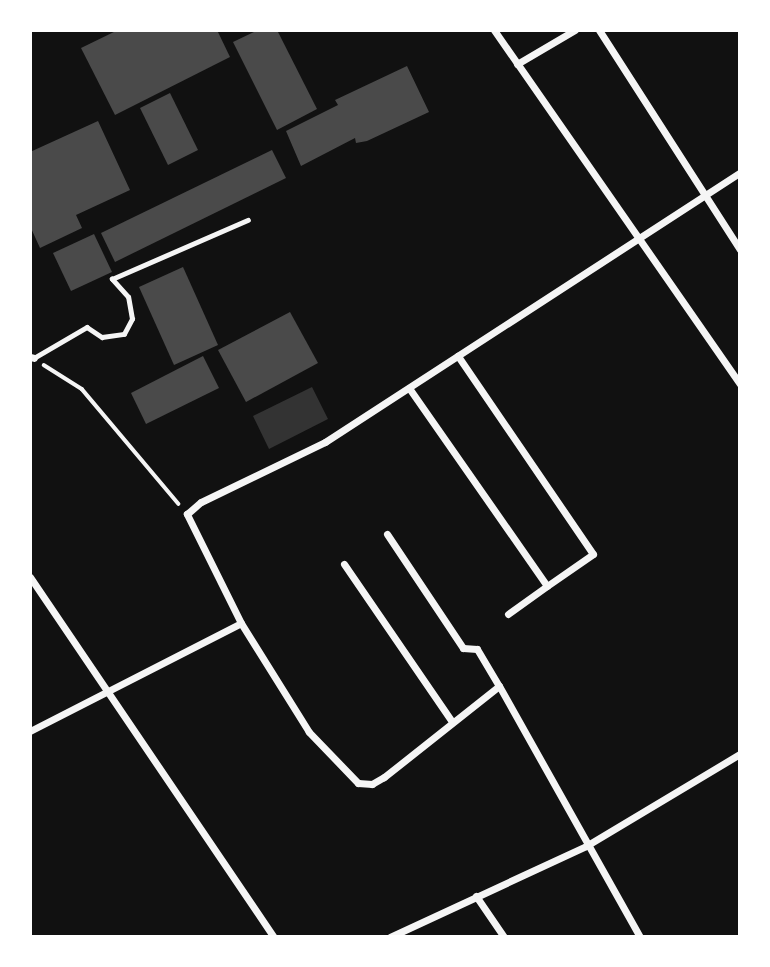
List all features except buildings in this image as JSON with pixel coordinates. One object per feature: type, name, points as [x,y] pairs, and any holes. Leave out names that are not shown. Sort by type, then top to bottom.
[{"type":"street","points":[[494,30],[642,236],[740,384]]},
{"type":"street","points":[[517,64],[575,30]]},
{"type":"street","points":[[599,30],[740,250]]},
{"type":"street","points":[[499,686],[384,777],[372,784],[358,783],[309,732],[241,623],[187,514],[201,502],[325,442],[740,172]]},
{"type":"street","points":[[458,356],[593,554],[509,614]]},
{"type":"street","points":[[409,388],[547,586]]},
{"type":"street","points":[[387,534],[463,648],[477,649],[586,846],[640,937]]},
{"type":"street","points":[[344,564],[452,723]]},
{"type":"street","points":[[30,577],[274,937]]},
{"type":"street","points":[[30,731],[241,623]]},
{"type":"street","points":[[390,937],[586,846],[740,754]]},
{"type":"street","points":[[476,895],[504,937]]},
{"type":"lane","points":[[32,358],[87,327],[102,337],[124,334],[132,320],[128,298],[112,279],[248,220]]},
{"type":"path","points":[[32,358],[82,389],[187,514]]},
{"type":"shaded area","points":[[312,387],[328,419],[269,449],[253,416]]}]
